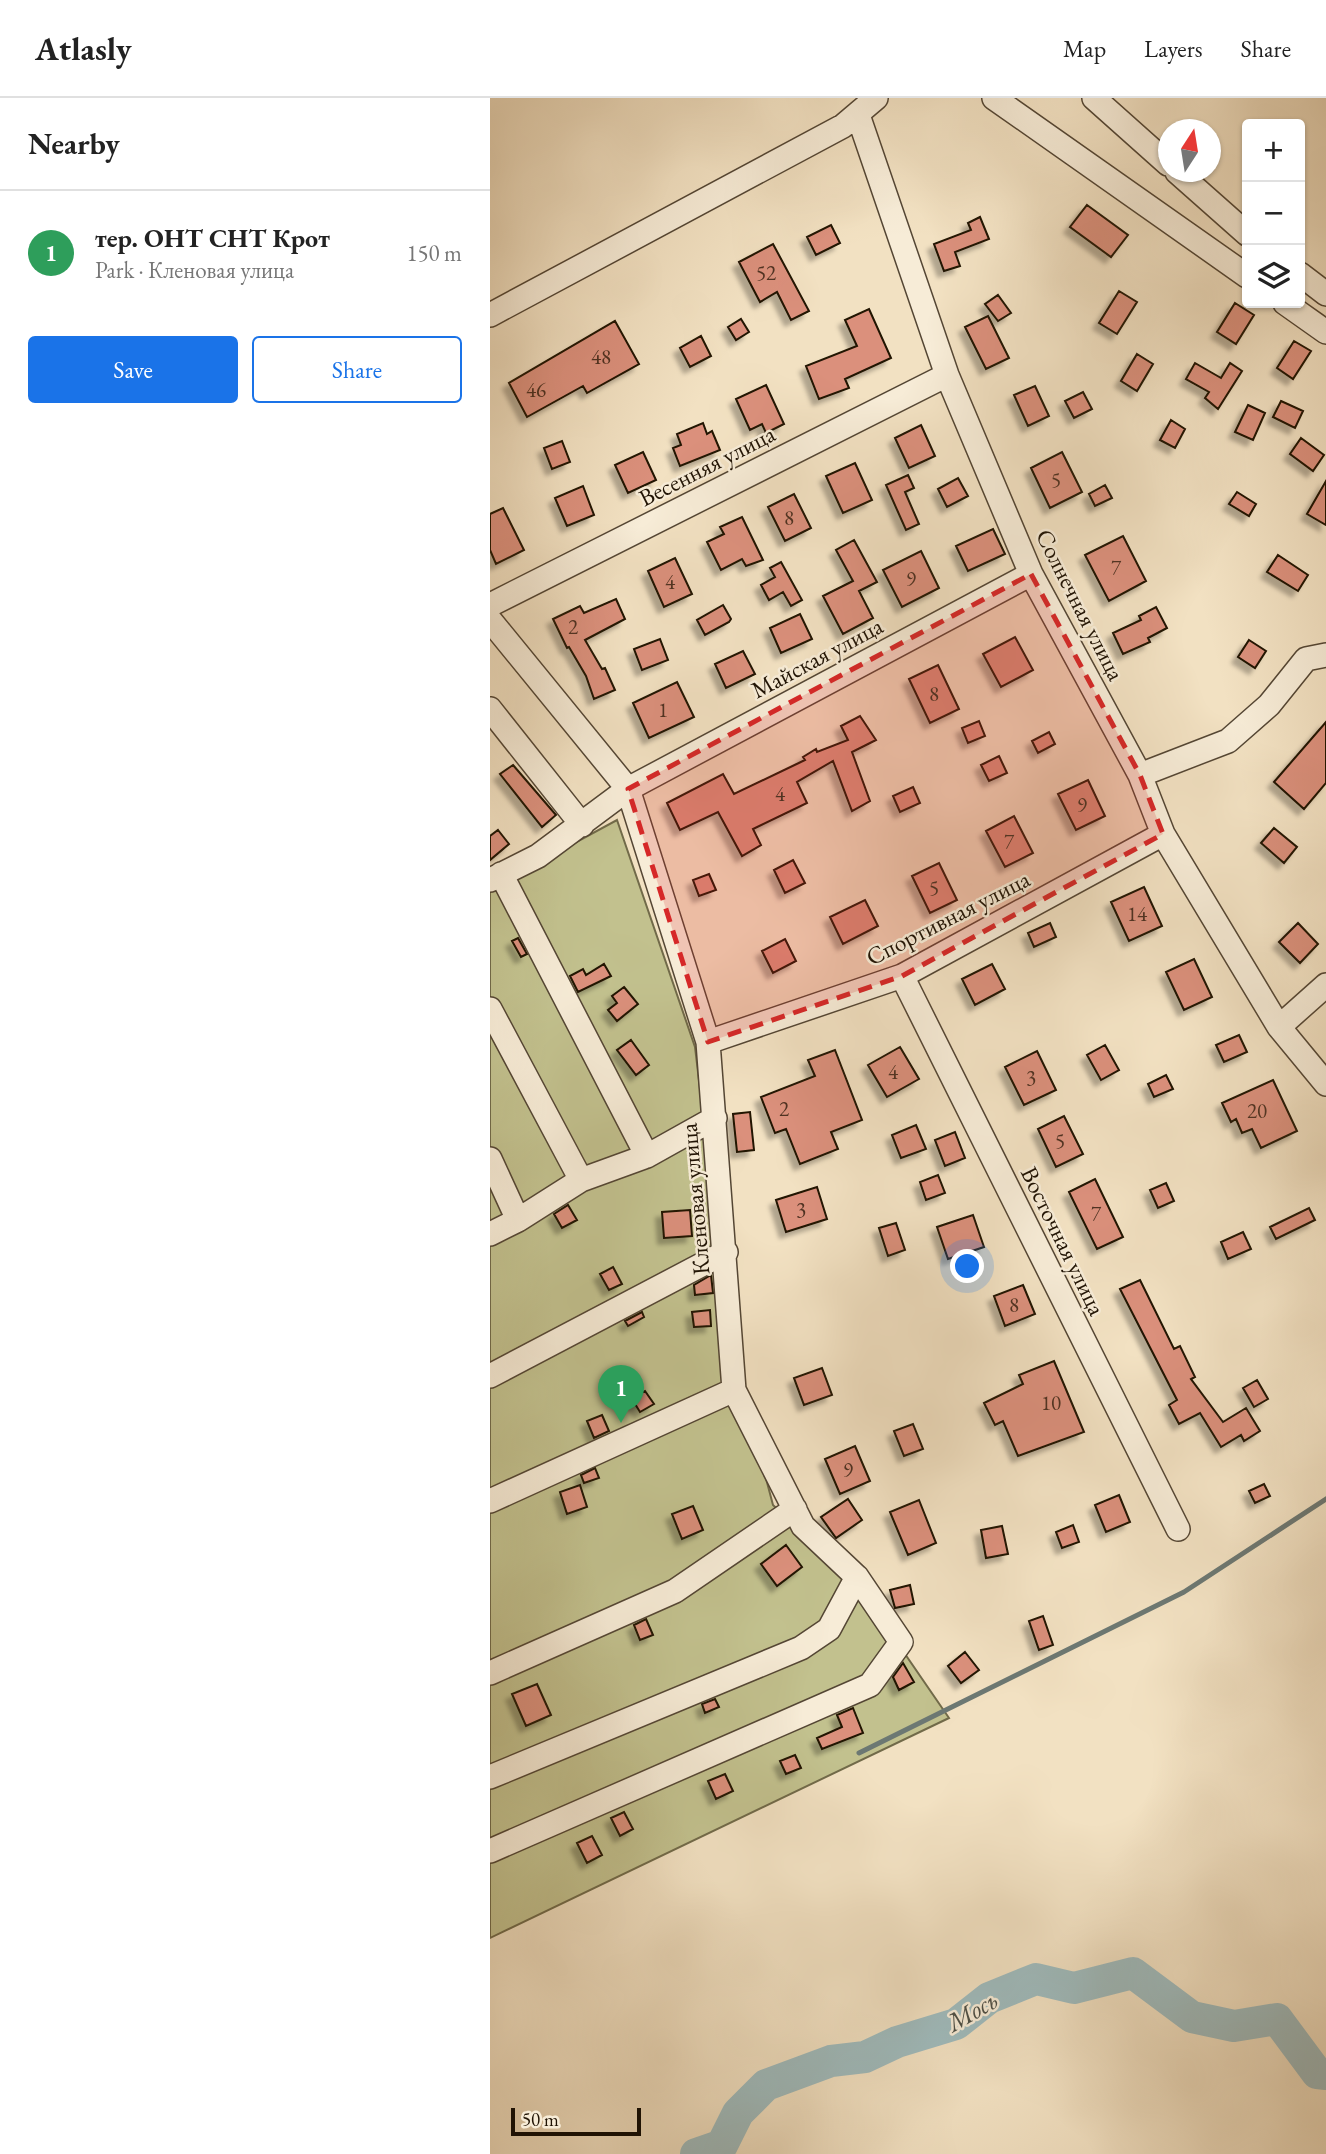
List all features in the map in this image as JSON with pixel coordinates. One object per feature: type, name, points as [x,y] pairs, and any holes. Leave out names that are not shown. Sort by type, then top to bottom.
[{"type":"street","points":[[490,315],[831,133],[858,116],[876,98]]},
{"type":"street","points":[[995,98],[1242,272]]},
{"type":"street","points":[[1094,98],[1158,155]]},
{"type":"street","name":"Солнечная улица","points":[[858,116],[947,374],[1031,574],[1140,775],[1163,834],[1279,1027],[1326,1084]]},
{"type":"street","points":[[1188,182],[1242,230]]},
{"type":"street","points":[[1305,278],[1326,294]]},
{"type":"street","points":[[1292,308],[1326,332]]},
{"type":"street","name":"Весенняя улица","points":[[490,605],[947,374]]},
{"type":"street","name":"Майская улица","points":[[496,877],[538,856],[628,789],[1031,574]]},
{"type":"street","points":[[490,620],[628,789]]},
{"type":"street","points":[[1140,775],[1228,741],[1269,705],[1306,659],[1326,656]]},
{"type":"street","points":[[490,709],[582,824]]},
{"type":"street","name":"Кленовая улица","points":[[490,1851],[870,1685],[901,1642],[857,1577],[803,1526],[734,1390],[726,1251],[708,1042],[628,789]]},
{"type":"street","name":"Спортивная улица","points":[[708,1042],[902,976],[1163,834]]},
{"type":"street","points":[[496,877],[647,1156]]},
{"type":"street","name":"Восточная улица","points":[[902,976],[1178,1529]]},
{"type":"street","points":[[1279,1027],[1326,985]]},
{"type":"street","points":[[490,1009],[580,1180]]},
{"type":"street","points":[[490,1234],[518,1220],[580,1180],[647,1156],[715,1118]]},
{"type":"street","points":[[490,1159],[518,1220]]},
{"type":"street","points":[[490,1376],[726,1251]]},
{"type":"street","points":[[490,1502],[734,1390]]},
{"type":"street","points":[[490,1673],[675,1591],[795,1509]]},
{"type":"street","points":[[490,1777],[801,1648],[829,1629],[857,1577]]},
{"type":"highlighted area","points":[[1031,574],[1140,775],[1163,834],[902,976],[708,1042],[628,789]]},
{"type":"shaded area","points":[[617,820],[695,1047],[730,1342],[773,1505],[861,1590],[949,1718],[490,1938],[490,889]]},
{"type":"building","points":[[1087,205],[1128,235],[1111,257],[1070,227]]},
{"type":"building","points":[[980,217],[989,239],[955,252],[960,266],[944,271],[934,244],[971,230],[968,223]]},
{"type":"building","points":[[831,225],[840,243],[816,255],[807,237]]},
{"type":"building","points":[[773,244],[809,311],[791,320],[777,292],[760,302],[739,262]]},
{"type":"building","points":[[1119,291],[1137,302],[1117,334],[1099,323]]},
{"type":"building","points":[[998,295],[1011,313],[998,321],[985,304]]},
{"type":"building","points":[[1235,303],[1254,315],[1236,344],[1217,332]]},
{"type":"building","points":[[869,309],[891,358],[845,379],[849,388],[819,399],[806,366],[857,346],[845,320]]},
{"type":"building","points":[[988,316],[1009,358],[986,369],[965,327]]},
{"type":"building","points":[[741,319],[749,332],[736,340],[728,327]]},
{"type":"building","points":[[615,321],[639,364],[587,393],[583,386],[527,417],[509,383]]},
{"type":"building","points":[[701,336],[711,356],[690,367],[680,348]]},
{"type":"building","points":[[1294,341],[1311,351],[1293,379],[1277,368]]},
{"type":"building","points":[[1137,354],[1153,364],[1137,391],[1121,381]]},
{"type":"building","points":[[1195,363],[1221,378],[1230,363],[1242,371],[1218,409],[1205,398],[1209,392],[1186,379]]},
{"type":"building","points":[[766,385],[784,424],[766,433],[762,424],[750,430],[736,399]]},
{"type":"building","points":[[1035,386],[1049,416],[1028,426],[1014,395]]},
{"type":"building","points":[[1083,392],[1092,409],[1074,418],[1065,401]]},
{"type":"building","points":[[1281,401],[1303,411],[1295,428],[1273,417]]},
{"type":"building","points":[[1248,405],[1265,413],[1253,440],[1235,432]]},
{"type":"building","points":[[1171,420],[1185,429],[1175,448],[1160,440]]},
{"type":"building","points":[[703,423],[707,434],[712,431],[720,450],[680,466],[673,448],[681,445],[677,434]]},
{"type":"building","points":[[921,425],[935,456],[909,468],[895,438]]},
{"type":"building","points":[[1301,438],[1324,455],[1313,471],[1290,454]]},
{"type":"building","points":[[562,441],[570,462],[552,469],[544,448]]},
{"type":"building","points":[[643,452],[656,480],[628,493],[615,465]]},
{"type":"building","points":[[1062,452],[1082,492],[1050,508],[1031,468]]},
{"type":"building","points":[[855,463],[872,500],[843,513],[826,476]]},
{"type":"building","points":[[908,475],[914,488],[905,492],[919,524],[906,530],[886,485]]},
{"type":"building","points":[[958,478],[968,496],[947,507],[938,489]]},
{"type":"building","points":[[1326,481],[1326,525],[1307,514]]},
{"type":"building","points":[[1105,485],[1112,498],[1095,506],[1089,494]]},
{"type":"building","points":[[583,486],[594,515],[567,526],[555,498]]},
{"type":"building","points":[[1237,492],[1256,504],[1249,516],[1229,504]]},
{"type":"building","points":[[794,494],[811,528],[785,541],[768,507]]},
{"type":"building","points":[[503,508],[524,550],[496,564],[490,550],[490,514]]},
{"type":"building","points":[[742,517],[763,560],[746,566],[742,559],[721,570],[707,542],[724,534],[720,527]]},
{"type":"building","points":[[993,529],[1005,554],[968,571],[956,546]]},
{"type":"building","points":[[1123,536],[1146,581],[1109,601],[1085,555]]},
{"type":"building","points":[[854,540],[877,582],[859,591],[873,618],[843,634],[823,596],[853,581],[836,550]]},
{"type":"building","points":[[921,551],[939,588],[902,607],[883,570]]},
{"type":"building","points":[[1278,555],[1308,575],[1298,591],[1267,572]]},
{"type":"building","points":[[675,558],[692,594],[664,607],[648,571]]},
{"type":"building","points":[[781,562],[802,600],[791,606],[783,592],[769,600],[761,585],[775,577],[770,568]]},
{"type":"building","points":[[616,599],[625,619],[585,640],[602,669],[605,668],[615,690],[594,699],[586,676],[569,647],[567,648],[553,619],[580,606],[584,613]]},
{"type":"building","points":[[723,605],[731,619],[705,635],[697,620]]},
{"type":"building","points":[[1156,607],[1167,628],[1148,638],[1150,642],[1123,654],[1113,633],[1141,620],[1139,616]]},
{"type":"building","points":[[800,614],[812,639],[781,653],[770,628]]},
{"type":"building","points":[[1015,637],[1033,670],[1001,687],[983,654]]},
{"type":"building","points":[[660,639],[668,660],[642,670],[634,649]]},
{"type":"building","points":[[1249,640],[1266,651],[1255,668],[1238,657]]},
{"type":"building","points":[[743,651],[755,674],[726,688],[715,664]]},
{"type":"building","points":[[938,665],[959,709],[930,723],[909,679]]},
{"type":"building","points":[[677,682],[694,717],[649,738],[633,703]]},
{"type":"building","points":[[860,716],[876,740],[852,752],[870,801],[852,811],[833,761],[797,782],[807,803],[753,829],[761,845],[742,856],[718,812],[680,830],[667,803],[723,774],[734,794],[805,760],[803,757],[816,749],[817,752],[848,740],[841,726]]},
{"type":"building","points":[[979,721],[985,736],[968,743],[962,728]]},
{"type":"building","points":[[1326,722],[1326,783],[1304,809],[1274,782]]},
{"type":"building","points":[[1049,732],[1055,744],[1038,753],[1032,741]]},
{"type":"building","points":[[999,756],[1007,773],[989,781],[981,765]]},
{"type":"building","points":[[513,765],[556,815],[542,827],[500,774]]},
{"type":"building","points":[[1088,780],[1105,816],[1076,830],[1058,794]]},
{"type":"building","points":[[913,787],[920,803],[900,812],[893,796]]},
{"type":"building","points":[[1014,816],[1033,853],[1005,867],[986,831]]},
{"type":"building","points":[[1274,828],[1297,847],[1284,863],[1261,843]]},
{"type":"building","points":[[498,830],[509,844],[490,860],[490,836]]},
{"type":"building","points":[[793,860],[805,883],[785,893],[774,870]]},
{"type":"building","points":[[939,863],[957,900],[930,913],[912,876]]},
{"type":"building","points":[[709,874],[716,890],[699,896],[693,880]]},
{"type":"building","points":[[1144,887],[1162,926],[1129,941],[1111,902]]},
{"type":"building","points":[[865,900],[878,926],[843,944],[830,917]]},
{"type":"building","points":[[1050,923],[1056,937],[1034,947],[1028,933]]},
{"type":"building","points":[[1298,923],[1318,944],[1300,963],[1279,942]]},
{"type":"building","points":[[518,938],[527,954],[521,957],[512,941]]},
{"type":"building","points":[[785,939],[796,961],[773,973],[762,951]]},
{"type":"building","points":[[1194,959],[1212,997],[1184,1010],[1166,972]]},
{"type":"building","points":[[604,964],[611,976],[578,992],[570,976],[583,969],[586,975]]},
{"type":"building","points":[[992,964],[1005,989],[975,1005],[962,979]]},
{"type":"building","points":[[624,987],[638,1004],[617,1021],[608,1010],[617,1003],[612,996]]},
{"type":"building","points":[[1239,1035],[1247,1052],[1224,1062],[1216,1045]]},
{"type":"building","points":[[631,1040],[649,1065],[636,1075],[617,1050]]},
{"type":"building","points":[[1105,1045],[1119,1070],[1101,1080],[1087,1055]]},
{"type":"building","points":[[900,1047],[919,1079],[887,1097],[868,1065]]},
{"type":"building","points":[[835,1050],[862,1120],[831,1132],[838,1149],[800,1164],[786,1129],[775,1133],[761,1097],[815,1076],[808,1060]]},
{"type":"building","points":[[1037,1051],[1056,1090],[1024,1105],[1005,1067]]},
{"type":"building","points":[[1166,1075],[1173,1089],[1154,1097],[1148,1084]]},
{"type":"building","points":[[1273,1080],[1297,1131],[1261,1148],[1252,1129],[1242,1133],[1236,1119],[1231,1122],[1222,1103]]},
{"type":"building","points":[[750,1112],[754,1150],[737,1152],[733,1114]]},
{"type":"building","points":[[1064,1116],[1083,1154],[1056,1167],[1038,1129]]},
{"type":"building","points":[[916,1125],[926,1149],[901,1158],[892,1135]]},
{"type":"building","points":[[955,1132],[965,1158],[945,1166],[935,1140]]},
{"type":"building","points":[[938,1175],[945,1193],[926,1200],[920,1182]]},
{"type":"building","points":[[1095,1179],[1123,1237],[1097,1249],[1069,1192]]},
{"type":"building","points":[[1166,1183],[1174,1201],[1158,1208],[1150,1190]]},
{"type":"building","points":[[817,1187],[827,1219],[786,1232],[776,1200]]},
{"type":"building","points":[[568,1205],[577,1220],[562,1228],[554,1214]]},
{"type":"building","points":[[1309,1208],[1315,1220],[1276,1239],[1270,1227]]},
{"type":"building","points":[[690,1210],[692,1236],[664,1238],[662,1212]]},
{"type":"building","points":[[973,1215],[984,1247],[948,1259],[937,1227]]},
{"type":"building","points":[[896,1223],[905,1250],[888,1256],[879,1228]]},
{"type":"building","points":[[1243,1232],[1251,1249],[1228,1259],[1221,1242]]},
{"type":"building","points":[[613,1267],[622,1284],[609,1290],[600,1274]]},
{"type":"building","points":[[711,1275],[713,1293],[695,1295],[694,1285]]},
{"type":"building","points":[[1140,1280],[1174,1349],[1180,1346],[1195,1377],[1191,1379],[1223,1422],[1246,1408],[1260,1431],[1244,1441],[1241,1435],[1221,1447],[1200,1413],[1179,1424],[1169,1405],[1177,1400],[1120,1289]]},
{"type":"building","points":[[1023,1285],[1035,1314],[1005,1326],[994,1296]]},
{"type":"building","points":[[710,1310],[711,1326],[694,1327],[692,1312]]},
{"type":"building","points":[[642,1312],[644,1317],[628,1326],[625,1321]]},
{"type":"building","points":[[1054,1361],[1084,1432],[1018,1456],[1003,1421],[995,1425],[984,1403],[1023,1384],[1019,1375]]},
{"type":"building","points":[[822,1368],[832,1395],[804,1405],[794,1378]]},
{"type":"building","points":[[1257,1380],[1268,1399],[1254,1407],[1243,1388]]},
{"type":"building","points":[[645,1391],[654,1404],[640,1412],[632,1399]]},
{"type":"building","points":[[602,1415],[609,1431],[594,1438],[587,1421]]},
{"type":"building","points":[[913,1424],[923,1449],[904,1456],[894,1431]]},
{"type":"building","points":[[855,1446],[870,1481],[840,1494],[825,1459]]},
{"type":"building","points":[[595,1468],[599,1478],[584,1483],[581,1475]]},
{"type":"building","points":[[1264,1484],[1270,1496],[1255,1503],[1249,1491]]},
{"type":"building","points":[[580,1485],[587,1507],[567,1514],[560,1492]]},
{"type":"building","points":[[1119,1495],[1130,1522],[1106,1532],[1095,1505]]},
{"type":"building","points":[[848,1499],[862,1520],[836,1538],[821,1517]]},
{"type":"building","points":[[919,1500],[936,1543],[908,1555],[890,1512]]},
{"type":"building","points":[[693,1506],[703,1530],[682,1539],[672,1514]]},
{"type":"building","points":[[1073,1525],[1079,1542],[1062,1548],[1056,1532]]},
{"type":"building","points":[[1002,1526],[1008,1554],[986,1558],[981,1530]]},
{"type":"building","points":[[786,1545],[802,1567],[777,1586],[761,1564]]},
{"type":"building","points":[[910,1585],[914,1604],[895,1608],[890,1590]]},
{"type":"building","points":[[1043,1616],[1053,1645],[1039,1650],[1029,1621]]},
{"type":"building","points":[[646,1619],[653,1635],[640,1640],[634,1625]]},
{"type":"building","points":[[965,1652],[979,1670],[961,1683],[948,1666]]},
{"type":"building","points":[[903,1663],[914,1682],[899,1690],[893,1677]]},
{"type":"building","points":[[537,1684],[551,1715],[526,1726],[512,1694]]},
{"type":"building","points":[[715,1699],[719,1707],[705,1713],[702,1704]]},
{"type":"building","points":[[853,1708],[863,1733],[822,1749],[817,1738],[842,1727],[837,1715]]},
{"type":"building","points":[[795,1755],[801,1768],[786,1774],[780,1761]]},
{"type":"building","points":[[725,1774],[733,1791],[716,1799],[708,1781]]},
{"type":"building","points":[[624,1812],[633,1829],[620,1836],[611,1818]]},
{"type":"building","points":[[592,1836],[602,1855],[587,1863],[577,1843]]},
{"type":"waterway","points":[[859,1753],[1184,1592],[1326,1499]]},
{"type":"waterway","name":"Мось","points":[[696,2154],[722,2145],[738,2113],[766,2085],[831,2061],[865,2057],[897,2042],[956,2024],[989,1998],[1036,1979],[1074,1988],[1133,1973],[1192,2017],[1234,2026],[1277,2019],[1317,2073],[1326,2074]]},
{"type":"place","name":"тер. ОНТ СНТ Крот","points":[[621,1423]]}]
